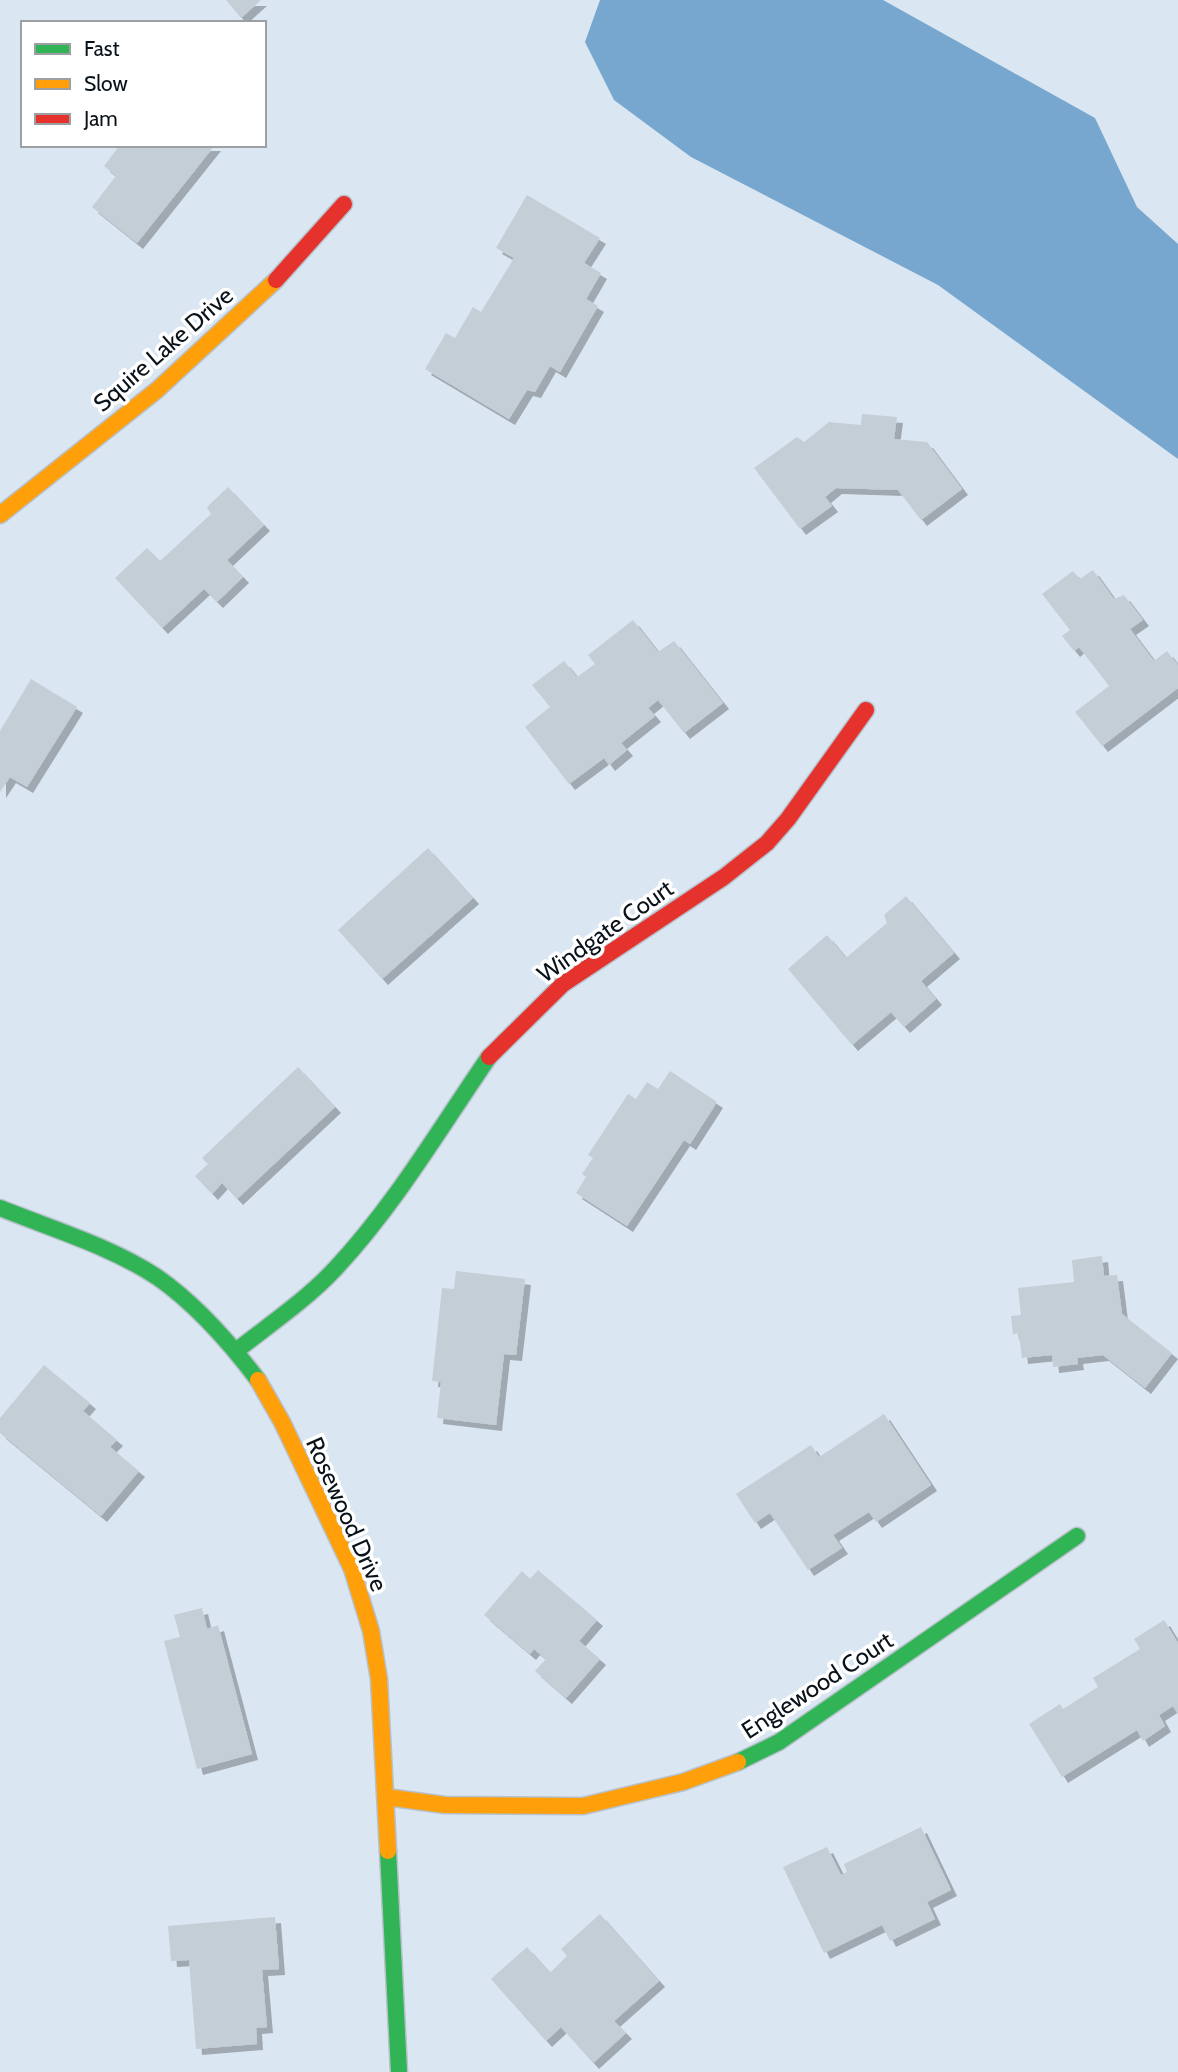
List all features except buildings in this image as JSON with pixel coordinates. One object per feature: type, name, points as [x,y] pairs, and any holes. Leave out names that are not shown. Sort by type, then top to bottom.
[{"type":"street","name":"Squire Lake Drive","points":[[0,515],[157,390],[271,285],[344,204]]},
{"type":"street","name":"Windgate Court","points":[[236,1351],[334,1270],[380,1216],[490,1055],[563,984],[724,877],[767,843],[788,819],[866,710]]},
{"type":"street","name":"Rosewood Drive","points":[[0,1208],[105,1250],[155,1276],[180,1295],[236,1351],[259,1381],[282,1422],[352,1569],[371,1631],[379,1679],[399,2072]]},
{"type":"street","name":"Englewood Court","points":[[386,1797],[445,1805],[583,1806],[683,1782],[740,1761],[779,1742],[1077,1536]]},
{"type":"water","points":[[600,0],[883,0],[1095,118],[1137,207],[1178,244],[1178,459],[938,285],[691,157],[614,100],[585,42]]},
{"type":"traffic: fast","points":[[236,1351],[312,1291],[357,1244],[397,1193],[489,1057]]},
{"type":"traffic: fast","points":[[0,1208],[100,1247],[157,1277],[212,1325],[258,1380]]},
{"type":"traffic: fast","points":[[738,1762],[779,1742],[1077,1536]]},
{"type":"traffic: fast","points":[[388,1851],[399,2072]]},
{"type":"traffic: slow","points":[[0,515],[157,390],[276,280]]},
{"type":"traffic: slow","points":[[258,1380],[282,1422],[352,1569],[371,1631],[379,1679],[388,1851]]},
{"type":"traffic: slow","points":[[386,1797],[445,1805],[583,1806],[683,1782],[738,1762]]},
{"type":"traffic: jam","points":[[276,280],[344,204]]},
{"type":"traffic: jam","points":[[489,1057],[563,984],[724,877],[767,843],[788,819],[866,710]]}]
